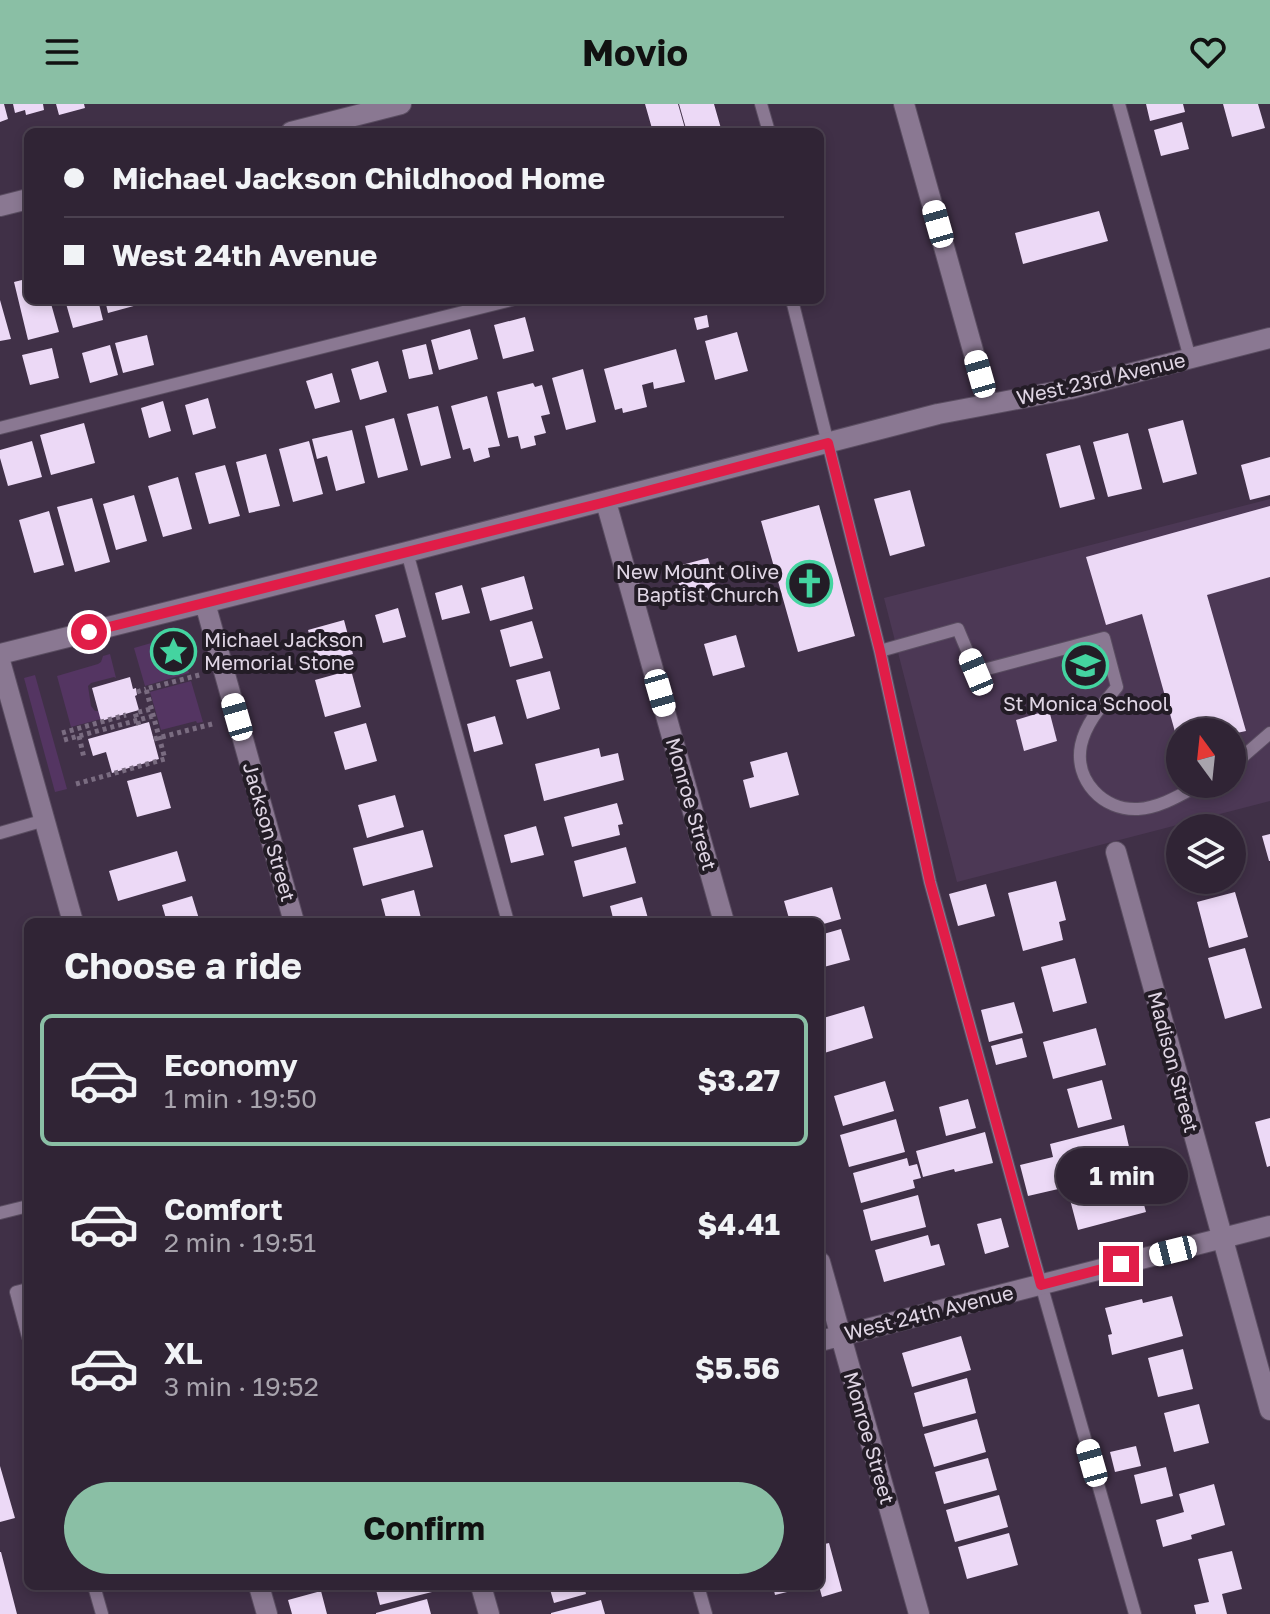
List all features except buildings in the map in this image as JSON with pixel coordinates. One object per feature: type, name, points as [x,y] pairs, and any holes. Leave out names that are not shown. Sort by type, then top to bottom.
[{"type":"street","points":[[307,128],[401,104]]},
{"type":"street","points":[[904,104],[988,404]]},
{"type":"street","points":[[0,206],[24,200]]},
{"type":"street","name":"West 23rd Avenue","points":[[0,654],[606,502],[938,414],[1070,389],[1270,338]]},
{"type":"street","name":"Monroe Street","points":[[606,502],[723,918]]},
{"type":"street","name":"Jackson Street","points":[[205,603],[293,918]]},
{"type":"street","points":[[0,661],[72,918]]},
{"type":"street","name":"Madison Street","points":[[1116,852],[1270,1410]]},
{"type":"street","name":"West 24th Avenue","points":[[824,1340],[1270,1226]]},
{"type":"street","name":"Monroe Street","points":[[824,1276],[919,1614]]},
{"type":"street","points":[[260,1590],[267,1614]]},
{"type":"street","points":[[482,1590],[489,1614]]},
{"type":"lane","points":[[761,104],[768,128]]},
{"type":"lane","points":[[1119,104],[1190,358]]},
{"type":"lane","points":[[0,428],[495,304]]},
{"type":"lane","points":[[793,304],[880,651],[930,882],[1135,1614]]},
{"type":"lane","points":[[407,552],[507,918]]},
{"type":"lane","points":[[880,651],[958,629],[976,672],[1104,638],[1117,687],[1096,712],[1087,729],[1081,744],[1082,771],[1096,795],[1108,803],[1137,809],[1173,798]]},
{"type":"lane","points":[[1246,754],[1270,733]]},
{"type":"lane","points":[[0,833],[45,820]]},
{"type":"lane","points":[[0,1213],[24,1207]]},
{"type":"lane","points":[[24,1290],[16,1292],[24,1322]]},
{"type":"lane","points":[[95,1590],[102,1614]]},
{"type":"lane","points":[[699,1590],[706,1614]]},
{"type":"path","points":[[137,692],[223,668]]},
{"type":"path","points":[[76,784],[165,759],[157,739],[146,689]]},
{"type":"path","points":[[138,723],[135,713],[151,709]]},
{"type":"path","points":[[62,733],[126,715]]},
{"type":"path","points":[[64,740],[138,723],[153,716]]},
{"type":"path","points":[[157,739],[237,717]]},
{"type":"path","points":[[79,736],[84,758]]},
{"type":"shaded area","name":"St Monica School","points":[[1270,499],[1270,801],[1220,814],[1166,814],[1166,828],[957,882],[884,598]]},
{"type":"shaded area","points":[[179,635],[189,673],[145,686],[134,648]]},
{"type":"shaded area","points":[[110,654],[116,678],[88,686],[91,706],[99,711],[101,719],[71,727],[57,676],[98,664],[103,656]]},
{"type":"shaded area","points":[[35,675],[67,789],[55,792],[24,678]]},
{"type":"shaded area","points":[[191,681],[203,722],[161,730],[150,692]]},
{"type":"place","name":"New Mount Olive Baptist Church","points":[[810,583]]},
{"type":"place","name":"Michael Jackson Memorial Stone","points":[[173,651]]},
{"type":"place","name":"St Monica School","points":[[1086,665]]},
{"type":"route","points":[[89,632],[828,443],[880,651],[930,882],[1041,1285],[1121,1264]]}]
